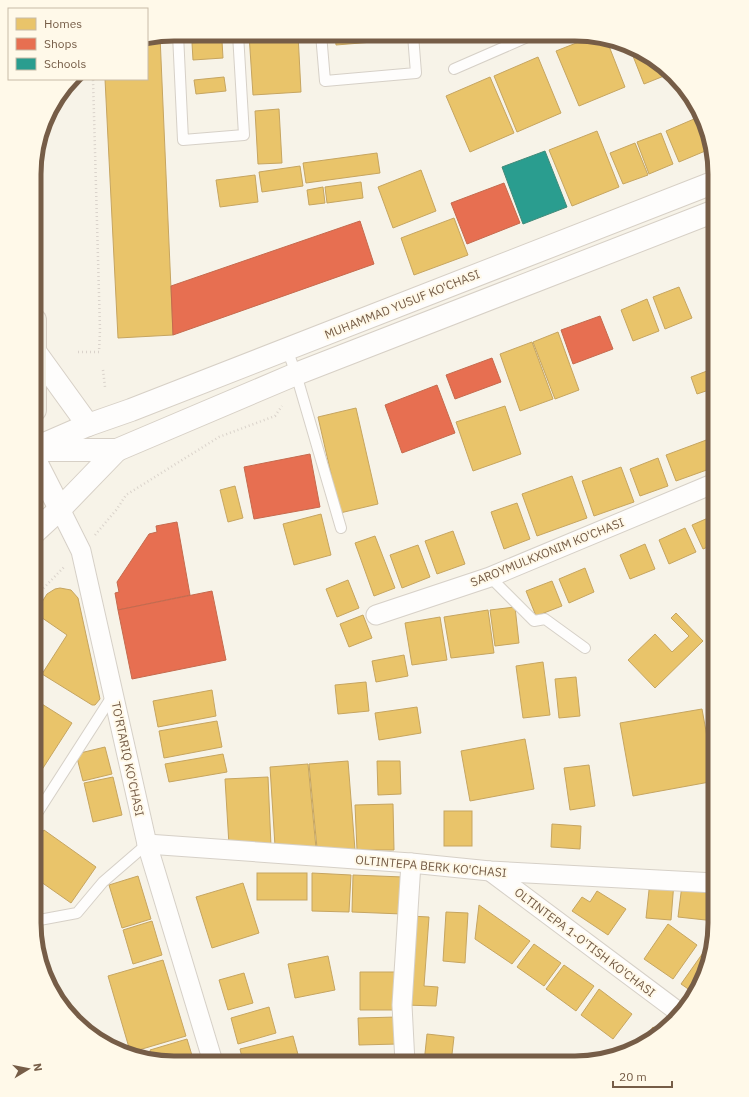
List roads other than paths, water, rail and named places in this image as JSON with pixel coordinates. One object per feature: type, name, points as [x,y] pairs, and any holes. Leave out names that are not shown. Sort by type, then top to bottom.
[{"type":"street","name":"MUHAMMAD YUSUF KO'CHASI","points":[[41,446],[88,425],[131,410],[708,185]]},
{"type":"street","name":"MUHAMMAD YUSUF KO'CHASI","points":[[41,526],[117,450],[296,374],[708,214]]},
{"type":"street","points":[[41,360],[88,425]]},
{"type":"street","name":"MUHAMMAD YUSUF KO'CHASI","points":[[41,449],[117,450]]},
{"type":"street","name":"TO'RTARIQ KO'CHASI","points":[[41,472],[81,551],[147,844],[211,1056]]},
{"type":"street","name":"SAROYMULKXONIM KO'CHASI","points":[[376,615],[490,577],[708,486]]},
{"type":"street","name":"OLTINTEPA BERK KO'CHASI","points":[[147,844],[411,863],[490,872],[708,883]]},
{"type":"street","points":[[405,1056],[402,1005],[411,863]]},
{"type":"street","name":"OLTINTEPA 1-O'TISH KO'CHASI","points":[[490,872],[676,1010]]},
{"type":"lane","points":[[178,41],[183,140],[244,135],[238,41]]},
{"type":"lane","points":[[322,41],[325,81],[416,73],[413,41]]},
{"type":"lane","points":[[454,69],[518,41]]},
{"type":"lane","points":[[287,349],[296,374],[341,528]]},
{"type":"lane","points":[[490,577],[534,621],[545,619],[585,648]]},
{"type":"lane","points":[[41,807],[114,694]]},
{"type":"lane","points":[[41,920],[77,913],[103,882],[147,844]]}]
